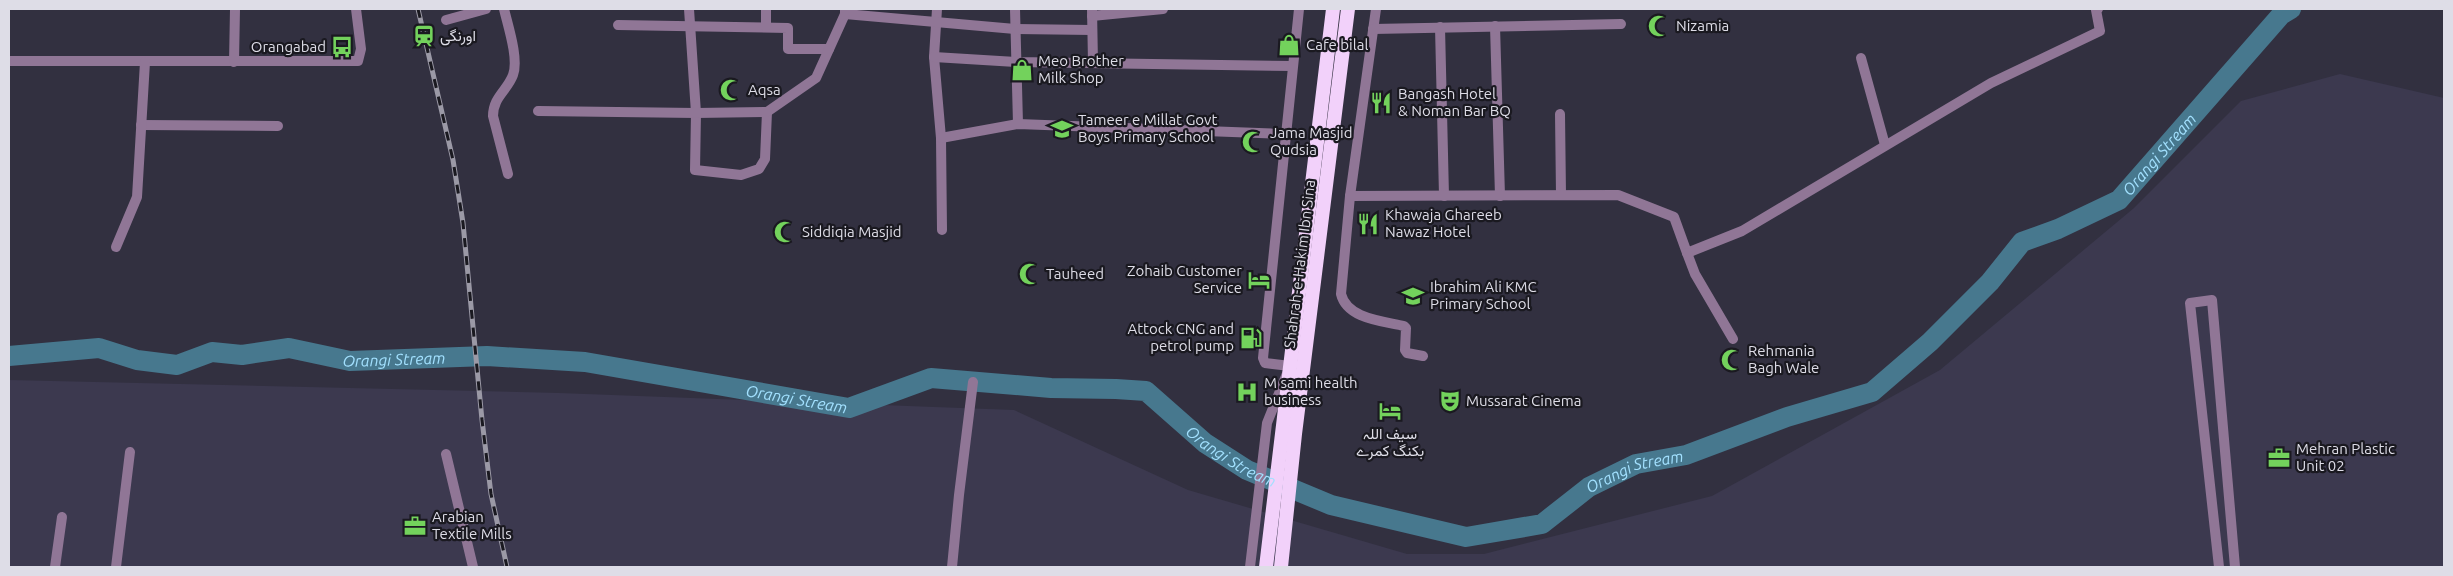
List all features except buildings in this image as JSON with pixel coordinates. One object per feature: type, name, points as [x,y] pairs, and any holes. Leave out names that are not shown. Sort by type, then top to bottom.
[{"type":"highway","name":"Shahrah-e-Hakim Ibn Sina","points":[[1289,433],[1290,366],[1333,9]]},
{"type":"highway","name":"Shahrah-e-Hakim Ibn Sina","points":[[1289,433],[1348,9]]},
{"type":"highway","points":[[1266,567],[1289,433]]},
{"type":"highway","points":[[1281,567],[1289,433]]},
{"type":"street","points":[[234,9],[234,62]]},
{"type":"street","points":[[9,60],[144,62],[358,61],[361,49],[356,9]]},
{"type":"street","points":[[446,20],[486,9]]},
{"type":"street","points":[[504,9],[515,65],[513,75],[493,106],[493,116],[508,174]]},
{"type":"street","points":[[688,9],[696,113],[695,170],[741,175],[759,169],[763,164],[767,112]]},
{"type":"street","points":[[766,9],[766,27]]},
{"type":"street","points":[[937,9],[934,57],[941,138],[942,230]]},
{"type":"street","points":[[1015,9],[1018,124]]},
{"type":"street","points":[[1093,63],[1092,13],[1163,9]]},
{"type":"street","points":[[1250,567],[1267,423],[1290,366],[1265,363],[1263,358],[1298,9],[1293,9]]},
{"type":"street","points":[[1376,9],[1350,196],[1341,294],[1343,302],[1350,310],[1372,319],[1404,326],[1406,328],[1405,350],[1407,353],[1423,356]]},
{"type":"street","points":[[1687,253],[1742,231],[1991,83],[2100,31],[2096,10],[2098,9]]},
{"type":"street","points":[[538,111],[767,112],[816,78],[845,11],[936,23],[1016,30],[1092,30]]},
{"type":"street","points":[[1373,29],[1622,24]]},
{"type":"street","points":[[618,25],[788,28],[788,49],[829,48]]},
{"type":"street","points":[[1496,26],[1500,196]]},
{"type":"street","points":[[1440,27],[1444,196]]},
{"type":"street","points":[[934,57],[1016,62],[1292,66]]},
{"type":"street","points":[[1861,58],[1885,145]]},
{"type":"street","points":[[116,247],[137,197],[144,62]]},
{"type":"street","points":[[1560,114],[1561,195]]},
{"type":"street","points":[[941,138],[1018,124],[1285,134]]},
{"type":"street","points":[[141,126],[278,126]]},
{"type":"street","points":[[1350,196],[1618,195],[1674,217],[1699,282],[1733,340]]},
{"type":"street","points":[[2219,567],[2190,302],[2212,300],[2223,446],[2235,567]]},
{"type":"street","points":[[952,567],[973,382]]},
{"type":"street","points":[[2206,448],[2223,446]]},
{"type":"street","points":[[116,567],[130,452]]},
{"type":"street","points":[[446,454],[473,567]]},
{"type":"street","points":[[55,567],[62,517]]},
{"type":"shaded area","points":[[2340,74],[2444,98],[2444,567],[9,567],[9,380],[559,393],[1014,410],[1188,490],[1407,554],[1484,554],[1712,496],[1940,370],[2134,208],[2241,101]]},
{"type":"waterway","name":"Orangi Stream","points":[[9,356],[99,348],[137,360],[177,365],[212,352],[242,355],[289,348],[350,361],[487,356],[585,362],[849,408],[931,378],[1051,388],[1146,391],[1205,443],[1247,470],[1331,505],[1466,537],[1542,524],[1589,487],[1636,464],[1686,455],[1787,417],[1872,392],[1930,342],[1990,282],[2022,242],[2058,229],[2119,200],[2281,15],[2291,9]]},
{"type":"railway","points":[[418,9],[453,160],[463,223],[491,494],[507,567]]},
{"type":"place","name":"Nizamia","points":[[1659,26]]},
{"type":"place","name":"اورنگی","points":[[424,36]]},
{"type":"place","name":"Cafe bilal","points":[[1289,45]]},
{"type":"place","name":"Orangabad","points":[[342,47]]},
{"type":"place","name":"Meo Brother Milk Shop","points":[[1022,70]]},
{"type":"place","name":"Aqsa","points":[[731,90]]},
{"type":"place","name":"Bangash Hotel & Noman Bar BQ","points":[[1381,103]]},
{"type":"place","name":"Tameer e Millat Govt Boys Primary School","points":[[1062,129]]},
{"type":"place","name":"Jama Masjid Qudsia","points":[[1253,142]]},
{"type":"place","name":"Khawaja Ghareeb Nawaz Hotel","points":[[1368,224]]},
{"type":"place","name":"Siddiqia Masjid","points":[[785,232]]},
{"type":"place","name":"Tauheed","points":[[1030,274]]},
{"type":"place","name":"Zohaib Customer Service","points":[[1259,280]]},
{"type":"place","name":"Ibrahim Ali KMC Primary School","points":[[1413,296]]},
{"type":"place","name":"Attock CNG and petrol pump","points":[[1251,338]]},
{"type":"place","name":"Rehmania Bagh Wale","points":[[1732,360]]},
{"type":"place","name":"M sami health business","points":[[1247,392]]},
{"type":"place","name":"Mussarat Cinema","points":[[1450,401]]},
{"type":"place","name":"سیف اللہ بکنگ کمرے","points":[[1390,411]]},
{"type":"place","name":"Mehran Plastic Unit 02","points":[[2279,458]]},
{"type":"place","name":"Arabian Textile Mills","points":[[415,526]]}]
